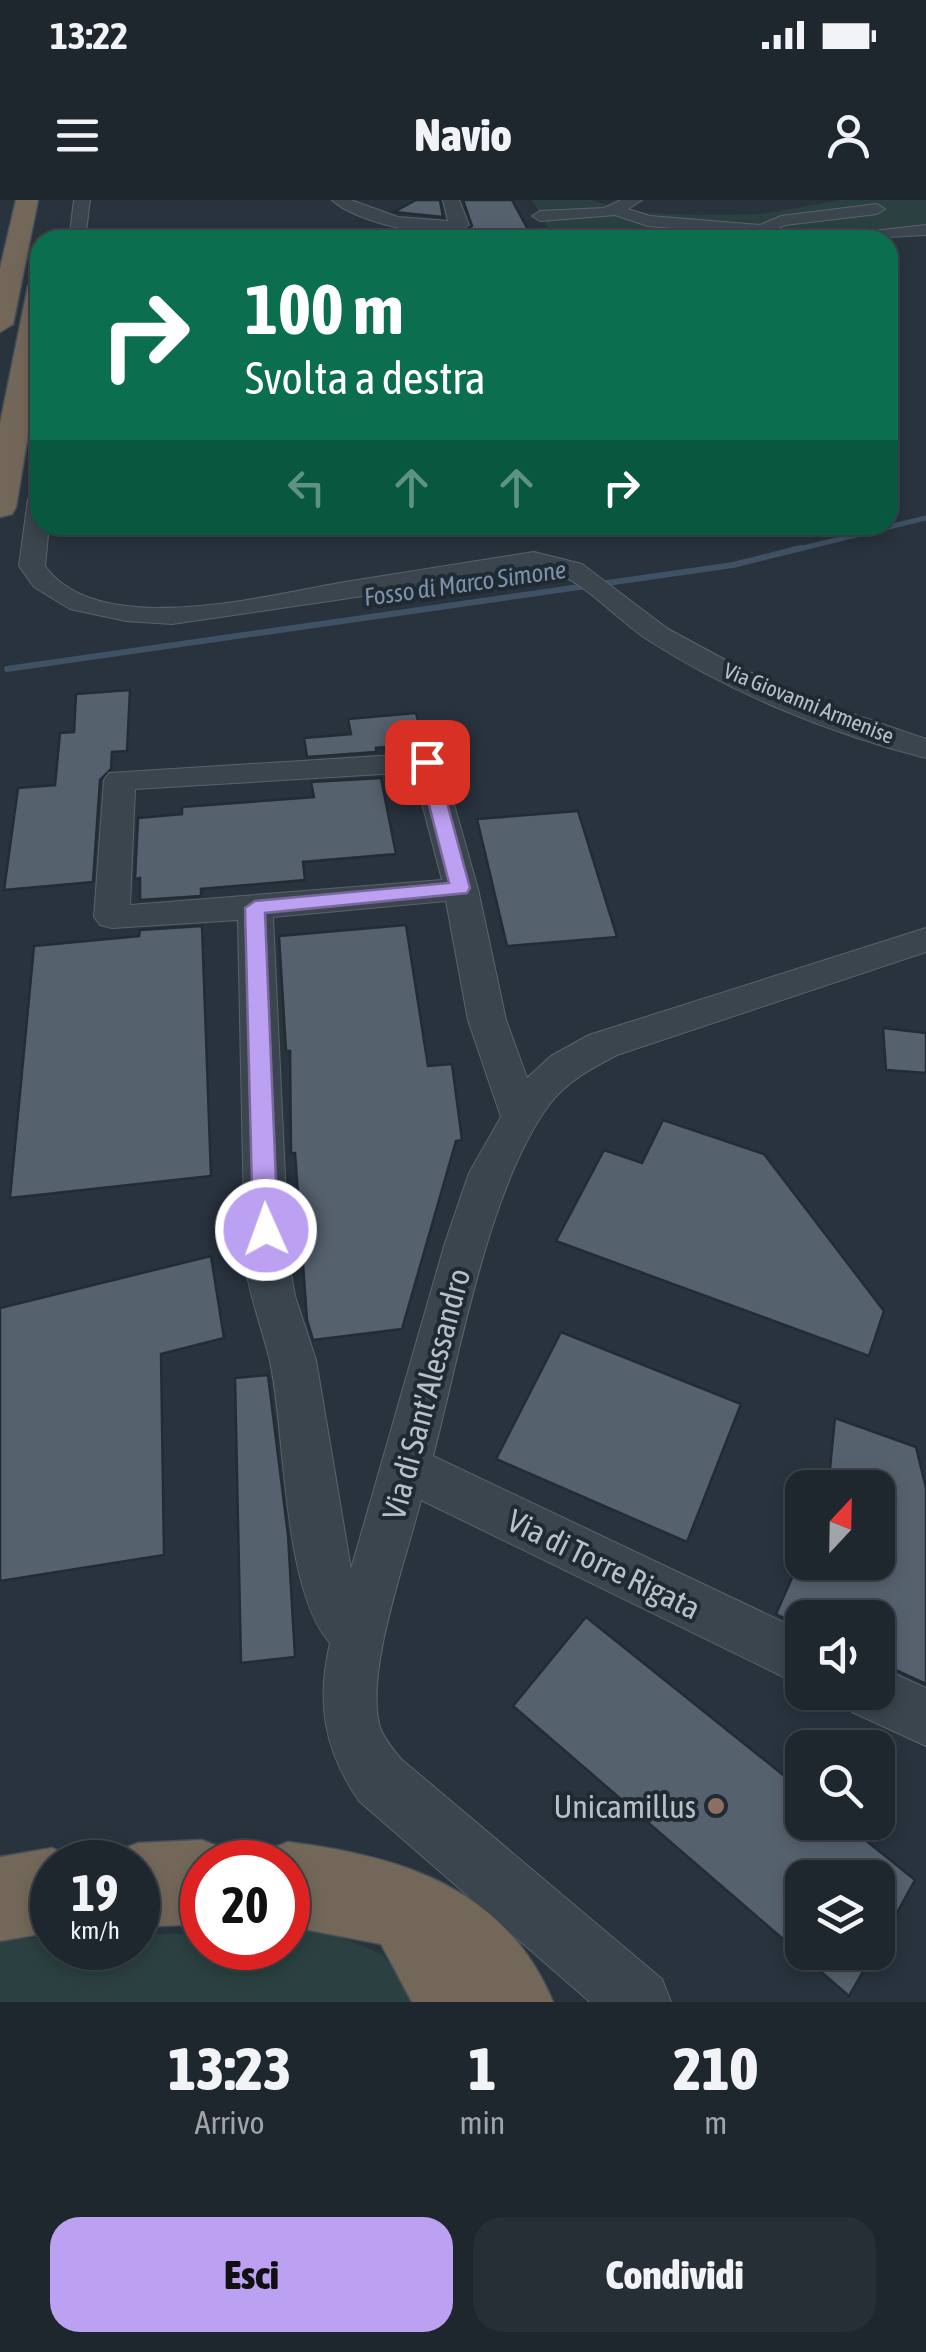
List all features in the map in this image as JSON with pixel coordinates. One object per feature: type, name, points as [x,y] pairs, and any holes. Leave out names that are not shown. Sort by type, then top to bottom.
[{"type":"highway","points":[[0,324],[27,200]]},
{"type":"highway","points":[[0,507],[30,341]]},
{"type":"highway","points":[[310,1887],[360,1894],[405,1909],[464,1942],[510,2002]]},
{"type":"highway","points":[[405,1909],[430,1944],[461,2002]]},
{"type":"street","points":[[78,230],[82,200]]},
{"type":"street","points":[[340,200],[374,216],[436,226],[461,225],[451,200]]},
{"type":"street","points":[[540,216],[606,213],[634,200]]},
{"type":"street","points":[[618,212],[648,221],[768,230],[781,221],[878,204],[897,211]]},
{"type":"street","points":[[898,231],[926,227]]},
{"type":"street","name":"Via Giovanni Armenise","points":[[35,535],[32,558],[37,576],[60,595],[110,610],[155,616],[230,610],[534,560],[562,563],[655,631],[753,684],[836,719],[926,748]]},
{"type":"street","points":[[460,888],[112,917],[120,780],[427,762],[460,888],[487,1020],[520,1114]]},
{"type":"street","points":[[255,908],[267,1264],[272,1296],[290,1342],[327,1586],[337,1612],[359,1635]]},
{"type":"street","name":"Via di Sant'Alessandro","points":[[638,2002],[369,1766],[353,1738],[348,1700],[359,1635],[467,1243],[490,1173],[520,1114],[554,1074],[602,1045],[926,940]]},
{"type":"street","name":"Via di Torre Rigata","points":[[406,1468],[785,1652]]},
{"type":"street","points":[[895,1703],[926,1718]]},
{"type":"green space","points":[[532,200],[591,200],[631,212],[696,215],[762,214],[840,200],[926,200],[926,225],[882,230],[549,230]]},
{"type":"green space","points":[[310,1930],[322,1930],[381,1954],[429,2002],[0,2002],[0,1939],[30,1938],[30,1970],[160,1970],[160,1934],[180,1934],[180,1970],[310,1970]]},
{"type":"building","points":[[416,200],[440,200],[443,217],[394,212]]},
{"type":"building","points":[[463,200],[512,200],[528,230],[465,230],[472,226]]},
{"type":"building","points":[[130,690],[127,751],[112,752],[111,769],[100,780],[93,882],[4,890],[18,788],[55,785],[60,733],[74,732],[76,694]]},
{"type":"building","points":[[416,713],[424,744],[307,757],[304,738],[351,734],[348,719]]},
{"type":"building","points":[[381,778],[396,854],[303,862],[305,880],[201,889],[201,896],[140,900],[140,878],[135,879],[138,818],[182,814],[182,807],[314,797],[311,782]]},
{"type":"building","points":[[578,811],[617,937],[507,946],[477,819]]},
{"type":"building","points":[[406,925],[428,1066],[452,1064],[462,1140],[456,1141],[402,1329],[313,1340],[307,1320],[295,1153],[291,1153],[290,1051],[286,1051],[279,936]]},
{"type":"building","points":[[202,926],[211,1176],[10,1198],[34,946],[139,936],[140,930]]},
{"type":"building","points":[[883,1028],[926,1033],[926,1073],[886,1070]]},
{"type":"building","points":[[663,1120],[764,1154],[884,1311],[869,1356],[556,1241],[604,1150],[642,1163]]},
{"type":"building","points":[[211,1256],[224,1338],[161,1354],[164,1555],[0,1581],[0,1308]]},
{"type":"building","points":[[561,1332],[741,1404],[687,1542],[496,1459]]},
{"type":"building","points":[[268,1375],[288,1535],[295,1657],[241,1663],[235,1378]]},
{"type":"building","points":[[835,1418],[916,1447],[926,1488],[926,1684],[895,1670],[895,1600],[785,1600],[785,1618],[776,1614],[791,1580],[895,1580],[895,1470],[830,1470]]},
{"type":"building","name":"Unicamillus","points":[[586,1617],[785,1776],[785,1840],[865,1840],[890,1860],[785,1860],[785,1941],[513,1706]]},
{"type":"building","name":"Unicamillus","points":[[895,1864],[915,1880],[895,1916]]},
{"type":"building","name":"Unicamillus","points":[[819,1970],[864,1970],[849,1996]]},
{"type":"waterway","name":"Fosso di Marco Simone","points":[[898,525],[926,518]]},
{"type":"waterway","name":"Fosso di Marco Simone","points":[[791,551],[856,535]]},
{"type":"waterway","name":"Fosso di Marco Simone","points":[[7,669],[733,565],[801,548]]},
{"type":"place","name":"Unicamillus","points":[[716,1806]]},
{"type":"route","points":[[266,1230],[255,908],[460,888],[427,762]]}]
